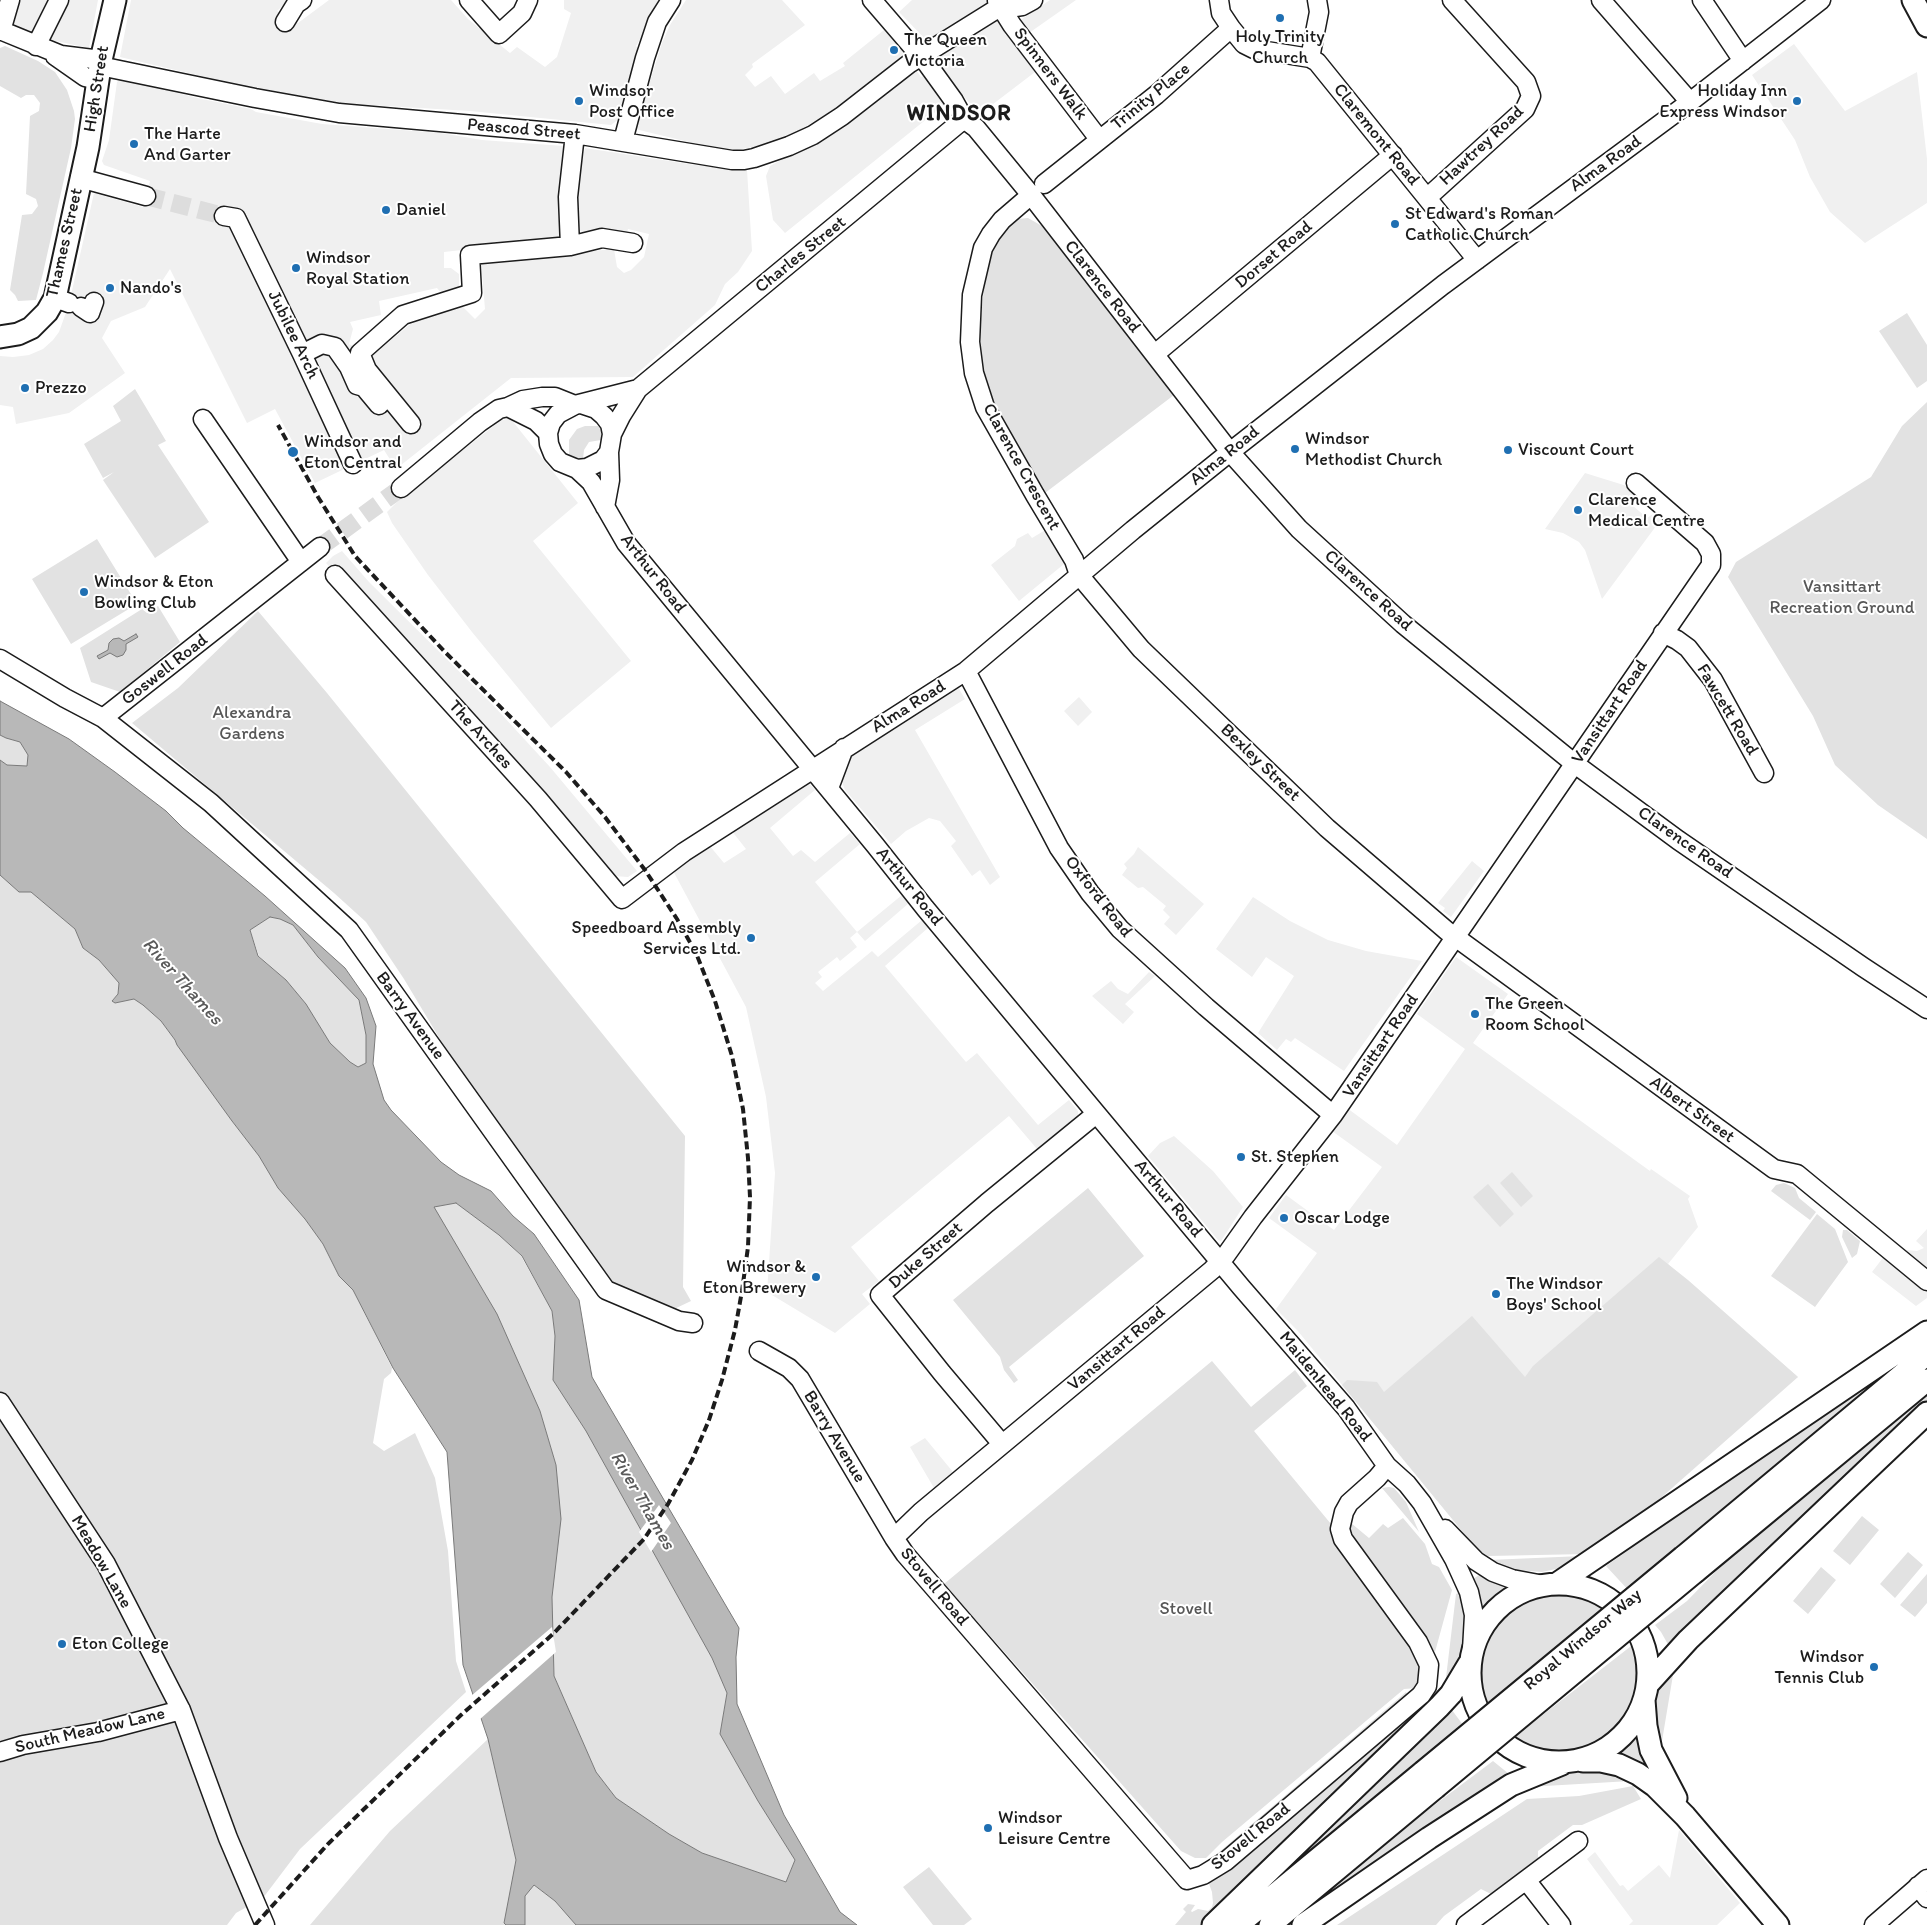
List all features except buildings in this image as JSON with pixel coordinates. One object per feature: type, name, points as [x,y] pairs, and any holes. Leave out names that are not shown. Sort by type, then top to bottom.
[{"type":"main road","name":"High Street","points":[[80,178],[88,147],[100,69],[115,0]]},
{"type":"main road","points":[[1913,0],[1927,26]]},
{"type":"main road","name":"Thames Street","points":[[0,337],[18,334],[31,328],[47,312],[75,302],[80,178]]},
{"type":"main road","points":[[1551,1584],[1927,1332]]},
{"type":"main road","name":"Royal Windsor Way","points":[[1238,1925],[1429,1780],[1689,1564],[1927,1354]]},
{"type":"main road","name":"Royal Windsor Way","points":[[1689,1564],[1927,1380]]},
{"type":"main road","points":[[1303,1925],[1429,1838],[1511,1785],[1571,1761],[1597,1754],[1618,1740],[1636,1719],[1646,1692],[1666,1662],[1924,1422]]},
{"type":"main road","points":[[1213,1925],[1439,1707],[1461,1680],[1484,1623],[1499,1606],[1520,1592],[1551,1584],[1575,1585],[1599,1593],[1624,1611],[1635,1626],[1642,1640],[1648,1667],[1646,1726],[1651,1750],[1686,1816]]},
{"type":"main road","points":[[1471,1656],[1470,1683],[1472,1696],[1490,1730],[1501,1741],[1522,1754],[1545,1761],[1601,1761],[1628,1769],[1655,1786],[1686,1816],[1778,1925]]},
{"type":"main road","name":"Royal Windsor Way","points":[[1270,1925],[1429,1780]]},
{"type":"street","points":[[0,31],[10,0]]},
{"type":"street","points":[[43,49],[59,0]]},
{"type":"street","points":[[285,22],[296,4],[302,0]]},
{"type":"street","points":[[469,0],[499,34],[522,13],[528,0]]},
{"type":"street","points":[[623,141],[648,49],[658,22],[670,0]]},
{"type":"street","name":"Clarence Road","points":[[872,0],[921,56],[954,101],[964,119],[976,128],[1037,190],[1155,354],[1230,452],[1299,529],[1396,618],[1575,764],[1678,840],[1927,1009]]},
{"type":"street","name":"Peascod Street","points":[[0,31],[43,49],[100,69],[339,113],[576,134],[732,160],[754,158],[789,146],[813,135],[842,116],[910,63],[995,10],[999,4],[1022,6],[1033,0]]},
{"type":"street","points":[[1219,0],[1221,13],[1244,44],[1254,49],[1310,58],[1319,12],[1317,0]]},
{"type":"street","name":"Hawtrey Road","points":[[1428,197],[1525,109],[1531,96],[1526,82],[1452,0]]},
{"type":"street","points":[[1601,0],[1690,102]]},
{"type":"street","points":[[1702,0],[1743,61]]},
{"type":"street","name":"Alma Road","points":[[622,899],[684,852],[966,671],[1230,452],[1476,260],[1690,102],[1821,0]]},
{"type":"street","name":"Spinners Walk","points":[[999,4],[1012,25],[1099,139]]},
{"type":"street","name":"Trinity Place","points":[[1037,190],[1156,95],[1231,28]]},
{"type":"street","name":"Claremont Road","points":[[1310,58],[1317,62],[1428,197],[1476,260]]},
{"type":"street","name":"Charles Street","points":[[608,452],[612,434],[638,390],[964,119]]},
{"type":"street","points":[[570,246],[568,197],[576,134]]},
{"type":"street","name":"Dorset Road","points":[[1155,354],[1393,155]]},
{"type":"street","points":[[80,178],[146,196]]},
{"type":"street","name":"Clarence Crescent","points":[[1037,190],[1002,220],[983,248],[972,295],[970,342],[974,373],[985,407],[1074,560],[1079,576]]},
{"type":"street","name":"Jubilee Arch","points":[[224,216],[236,218],[353,464]]},
{"type":"street","points":[[363,380],[360,353],[403,315],[472,293],[470,255],[570,246],[602,238],[633,243]]},
{"type":"street","points":[[302,354],[322,344],[335,348],[349,367],[412,424]]},
{"type":"street","name":"Charles Street","points":[[548,433],[551,423],[558,414],[578,404],[638,390]]},
{"type":"street","points":[[401,488],[480,422],[499,409],[523,400],[555,397],[596,409],[610,424],[612,434]]},
{"type":"street","points":[[508,407],[536,422],[548,433],[549,444],[553,454],[560,462],[577,469],[595,465],[608,452]]},
{"type":"street","points":[[203,419],[301,562]]},
{"type":"street","points":[[605,507],[610,480],[608,452]]},
{"type":"street","name":"Arthur Road","points":[[577,469],[591,482],[626,542],[829,788],[925,908],[1221,1262]]},
{"type":"street","name":"Vansittart Road","points":[[894,1538],[921,1512],[1221,1262],[1253,1216],[1333,1115],[1711,565],[1711,554],[1705,544],[1636,483]]},
{"type":"street","name":"Goswell Road","points":[[103,718],[320,547]]},
{"type":"street","name":"The Arches","points":[[335,575],[538,799],[622,899]]},
{"type":"street","name":"Bexley Street","points":[[1079,576],[1141,649],[1327,828],[1454,938]]},
{"type":"street","name":"Fawcett Road","points":[[1663,634],[1688,648],[1713,680],[1764,773]]},
{"type":"street","points":[[0,660],[103,718]]},
{"type":"street","name":"Oxford Road","points":[[966,671],[1060,848],[1090,893],[1120,929],[1199,1001],[1333,1115]]},
{"type":"street","name":"Barry Avenue","points":[[103,718],[211,803],[349,930],[606,1290],[679,1321],[693,1323]]},
{"type":"street","points":[[795,747],[840,751],[829,788]]},
{"type":"street","name":"Albert Street","points":[[1454,938],[1774,1169],[1797,1174],[1927,1281]]},
{"type":"street","name":"Duke Street","points":[[1002,1444],[880,1295],[987,1203],[1096,1114]]},
{"type":"street","name":"Maidenhead Road","points":[[1221,1262],[1346,1408],[1387,1466],[1406,1484],[1429,1512],[1469,1554],[1485,1567],[1512,1580],[1551,1584]]},
{"type":"street","name":"Barry Avenue","points":[[759,1351],[789,1368],[800,1380],[894,1538]]},
{"type":"street","name":"Meadow Lane","points":[[0,1402],[106,1564],[180,1710],[228,1838],[265,1925]]},
{"type":"street","name":"Stovell Road","points":[[894,1538],[954,1612],[1187,1880],[1203,1875],[1226,1861],[1421,1695],[1427,1686],[1429,1665],[1418,1642],[1344,1539],[1340,1529],[1344,1512],[1349,1503],[1377,1478],[1387,1466]]},
{"type":"street","name":"Maidenhead Road","points":[[1429,1512],[1469,1592],[1474,1615],[1471,1656]]},
{"type":"street","name":"South Meadow Lane","points":[[0,1752],[23,1745],[98,1732],[180,1710]]},
{"type":"street","points":[[1466,1925],[1578,1841]]},
{"type":"street","points":[[1526,1880],[1562,1925]]},
{"type":"street","points":[[1874,1925],[1924,1888]]},
{"type":"shaded area","points":[[0,0],[98,0],[89,48],[46,39],[0,19]]},
{"type":"shaded area","points":[[131,0],[289,0],[277,11],[298,23],[329,0],[451,0],[468,19],[510,53],[517,47],[545,67],[557,57],[571,13],[564,9],[564,0],[664,0],[636,46],[638,49],[635,55],[637,56],[619,119],[611,125],[470,111],[336,103],[252,88],[120,57]]},
{"type":"shaded area","points":[[686,0],[782,0],[805,25],[752,64],[753,67],[745,75],[755,87],[771,76],[785,94],[814,73],[820,81],[845,66],[843,63],[884,30],[905,55],[905,58],[827,115],[795,132],[795,134],[768,144],[737,150],[693,143],[635,129],[662,43],[670,25]]},
{"type":"shaded area","points":[[912,0],[991,0],[993,2],[928,42],[899,12]]},
{"type":"shaded area","points":[[1050,0],[1076,0],[1029,33],[1019,21]]},
{"type":"shaded area","points":[[999,16],[1039,69],[980,114],[950,82],[934,53]]},
{"type":"shaded area","points":[[1794,44],[1845,111],[1917,72],[1927,159],[1927,203],[1865,243],[1830,212],[1810,177],[1795,140],[1752,75]]},
{"type":"shaded area","points":[[916,70],[921,77],[923,76],[944,105],[785,233],[773,220],[766,176],[770,166],[814,142]]},
{"type":"shaded area","points":[[122,78],[197,98],[251,109],[256,112],[322,124],[441,133],[482,140],[564,146],[566,235],[560,239],[444,252],[444,268],[451,268],[459,274],[459,286],[452,293],[442,294],[437,288],[379,301],[381,315],[350,322],[353,329],[349,344],[372,356],[420,316],[454,304],[462,306],[475,319],[485,309],[481,261],[614,249],[617,267],[624,273],[631,270],[644,257],[649,234],[628,229],[627,233],[582,232],[579,230],[575,194],[585,148],[695,165],[747,170],[752,251],[738,272],[725,284],[715,305],[633,377],[511,378],[396,469],[384,450],[315,483],[275,409],[247,423],[170,269],[145,307],[111,321],[102,338],[125,373],[69,413],[16,424],[13,407],[0,405],[0,356],[29,355],[43,349],[59,332],[69,304],[94,193],[143,207],[150,181],[104,165],[102,161],[109,140],[117,82]]},
{"type":"shaded area","points":[[510,418],[578,503],[533,541],[631,661],[551,728],[428,575],[392,523],[387,512],[397,502],[500,421]]},
{"type":"shaded area","points":[[1585,473],[1630,487],[1635,498],[1632,505],[1647,518],[1653,514],[1662,518],[1602,599],[1585,550],[1579,542],[1563,533],[1545,529]]},
{"type":"shaded area","points":[[1047,529],[1066,561],[1019,601],[991,565],[1015,546],[1017,539],[1028,533],[1032,538]]},
{"type":"shaded area","points":[[342,551],[369,582],[492,704],[550,767],[637,871],[628,877],[614,876],[471,714],[326,563]]},
{"type":"shaded area","points":[[958,687],[965,699],[915,730],[1000,877],[990,885],[980,870],[972,876],[951,846],[956,841],[940,821],[929,818],[906,831],[891,844],[845,790],[841,779],[847,758]]},
{"type":"shaded area","points":[[1079,697],[1092,712],[1078,726],[1064,711]]},
{"type":"shaded area","points":[[808,782],[815,790],[770,828],[793,856],[801,850],[815,862],[850,833],[860,844],[815,882],[857,932],[850,938],[857,947],[840,961],[837,957],[818,972],[822,977],[815,983],[823,991],[872,951],[878,957],[922,920],[929,927],[885,966],[966,1062],[977,1053],[1038,1125],[1069,1100],[1078,1111],[1078,1115],[1037,1149],[1009,1116],[851,1247],[879,1281],[862,1294],[870,1304],[835,1333],[767,1292],[775,1173],[766,1097],[746,1007],[671,867],[709,845],[724,863],[746,849],[731,830]]},
{"type":"shaded area","points":[[1138,847],[1204,904],[1176,935],[1164,924],[1170,917],[1163,910],[1166,906],[1143,887],[1138,888],[1122,875],[1127,868],[1124,864]]},
{"type":"shaded area","points":[[1472,861],[1484,871],[1451,917],[1443,911],[1445,908],[1438,903]]},
{"type":"shaded area","points":[[902,895],[909,903],[865,941],[857,932]]},
{"type":"shaded area","points":[[1253,897],[1290,921],[1328,940],[1366,951],[1422,961],[1344,1071],[1295,1038],[1291,1042],[1286,1039],[1277,1050],[1258,1033],[1294,976],[1266,957],[1252,977],[1216,949]]},
{"type":"shaded area","name":"The Windsor Boys' School","points":[[1456,957],[1508,994],[1473,1043],[1650,1171],[1651,1169],[1690,1196],[1688,1199],[1698,1227],[1668,1264],[1798,1377],[1488,1556],[1476,1548],[1297,1330],[1276,1309],[1317,1253],[1269,1218],[1286,1195],[1334,1230],[1382,1167],[1332,1131],[1347,1108],[1397,1145],[1465,1049],[1417,1014]]},
{"type":"shaded area","points":[[1149,972],[1155,976],[1125,1004],[1134,1012],[1123,1024],[1092,996],[1111,981],[1118,989],[1128,994]]},
{"type":"shaded area","points":[[1174,1136],[1213,1171],[1243,1207],[1221,1241],[1218,1240],[1148,1156],[1160,1143]]},
{"type":"shaded area","points":[[1927,1229],[1927,1273],[1906,1250],[1917,1251],[1924,1248],[1916,1241]]},
{"type":"shaded area","points":[[1885,1255],[1927,1287],[1927,1298],[1916,1306],[1872,1272]]},
{"type":"shaded area","points":[[925,1438],[953,1472],[934,1488],[910,1447]]},
{"type":"shaded area","points":[[1679,1830],[1740,1903],[1717,1925],[1629,1925],[1633,1921],[1587,1859],[1595,1852],[1620,1886],[1623,1885],[1628,1891],[1659,1865],[1670,1878]]},
{"type":"green space","points":[[5,46],[38,61],[55,72],[67,90],[75,119],[71,148],[36,300],[18,301],[10,290],[22,215],[32,214],[38,206],[36,199],[26,194],[30,116],[39,111],[40,103],[34,95],[26,95],[21,98],[0,86],[0,48]]},
{"type":"green space","points":[[1028,218],[1042,226],[1174,395],[1045,493],[1004,423],[989,391],[982,363],[980,325],[984,288],[992,254],[1001,235],[1008,226],[1017,219]]},
{"type":"green space","points":[[1907,313],[1927,345],[1927,381],[1917,388],[1879,331]]},
{"type":"green space","points":[[135,389],[166,441],[158,445],[209,522],[155,558],[103,480],[114,472],[103,478],[84,444],[121,421],[113,406]]},
{"type":"green space","name":"Vansittart Recreation Ground","points":[[1927,402],[1927,839],[1878,805],[1835,765],[1813,716],[1728,577],[1736,562],[1871,477],[1902,426]]},
{"type":"green space","points":[[585,426],[598,426],[601,430],[601,440],[589,442],[584,450],[583,459],[574,459],[569,456],[569,440],[577,429]]},
{"type":"green space","name":"Windsor & Eton Bowling Club","points":[[97,539],[137,604],[71,644],[32,579]]},
{"type":"green space","points":[[158,606],[180,642],[120,692],[91,682],[80,648],[142,609],[147,613]]},
{"type":"green space","name":"Alexandra Gardens","points":[[258,611],[327,693],[685,1136],[683,1287],[691,1301],[670,1311],[611,1283],[483,1111],[404,979],[366,922],[132,723],[178,688]]},
{"type":"green space","points":[[0,735],[20,742],[28,755],[28,766],[7,765],[0,760]]},
{"type":"green space","points":[[0,875],[19,892],[31,892],[75,929],[83,948],[99,960],[119,983],[118,994],[112,1000],[115,1003],[134,999],[161,1021],[259,1156],[278,1188],[305,1219],[323,1244],[339,1276],[353,1290],[392,1368],[391,1373],[384,1379],[373,1443],[384,1451],[415,1433],[435,1478],[448,1551],[456,1661],[466,1692],[300,1849],[263,1898],[236,1913],[227,1925],[0,1925]]},
{"type":"green space","points":[[270,917],[293,925],[318,957],[359,999],[366,1035],[367,1063],[358,1067],[330,1043],[306,1004],[286,980],[259,956],[250,930]]},
{"type":"green space","points":[[1512,1172],[1533,1196],[1521,1207],[1500,1183]]},
{"type":"green space","points":[[1784,1183],[1795,1188],[1799,1198],[1816,1212],[1810,1220],[1771,1191],[1776,1185]]},
{"type":"green space","points":[[1488,1184],[1514,1214],[1500,1227],[1473,1197]]},
{"type":"green space","points":[[1088,1188],[1144,1256],[1009,1367],[1018,1380],[1014,1383],[1004,1370],[1000,1357],[953,1300]]},
{"type":"green space","points":[[456,1203],[499,1235],[521,1256],[552,1311],[555,1336],[553,1380],[586,1431],[712,1658],[727,1693],[720,1734],[758,1801],[795,1860],[786,1882],[702,1853],[669,1834],[616,1798],[596,1772],[554,1676],[552,1597],[556,1465],[540,1411],[497,1315],[433,1206]]},
{"type":"green space","points":[[1817,1214],[1835,1229],[1848,1262],[1815,1307],[1771,1276]]},
{"type":"green space","points":[[1843,1230],[1847,1230],[1860,1241],[1857,1254],[1852,1258],[1842,1237]]},
{"type":"green space","points":[[1659,1257],[1688,1280],[1798,1377],[1646,1511],[1587,1554],[1488,1556],[1476,1548],[1342,1385],[1347,1380],[1377,1382],[1384,1392],[1472,1316],[1525,1377],[1533,1366]]},
{"type":"green space","points":[[1927,1344],[1630,1592],[1606,1566],[1749,1465]]},
{"type":"green space","name":"Stovell","points":[[1212,1361],[1251,1407],[1295,1370],[1307,1386],[1254,1431],[1331,1524],[1334,1536],[1404,1635],[1418,1658],[1422,1669],[1418,1688],[1404,1689],[1222,1842],[1206,1858],[1195,1858],[1181,1851],[944,1584]]},
{"type":"green space","points":[[1927,1392],[1927,1401],[1670,1648],[1655,1625],[1687,1601],[1725,1562],[1766,1526]]},
{"type":"green space","points":[[1382,1488],[1394,1488],[1406,1502],[1419,1532]]},
{"type":"green space","points":[[1862,1516],[1879,1530],[1850,1565],[1833,1551]]},
{"type":"green space","points":[[1403,1518],[1425,1544],[1432,1564],[1439,1567],[1452,1590],[1435,1652],[1354,1547],[1357,1543],[1349,1526],[1351,1523],[1369,1538],[1383,1524],[1388,1528]]},
{"type":"green space","points":[[1908,1552],[1923,1565],[1895,1598],[1880,1584]]},
{"type":"green space","points":[[1582,1556],[1565,1567],[1542,1572],[1503,1569],[1489,1560]]},
{"type":"green space","points":[[1821,1567],[1836,1580],[1808,1614],[1793,1601]]},
{"type":"green space","points":[[1482,1573],[1503,1584],[1504,1588],[1482,1608],[1479,1605],[1470,1581]]},
{"type":"green space","points":[[1927,1574],[1927,1603],[1915,1617],[1900,1605]]},
{"type":"green space","points":[[1557,1591],[1583,1595],[1606,1606],[1610,1610],[1489,1710],[1483,1699],[1479,1674],[1482,1649],[1493,1627],[1510,1608],[1532,1596]]},
{"type":"green space","points":[[1460,1592],[1464,1612],[1465,1637],[1460,1662],[1445,1686],[1456,1594]]},
{"type":"green space","points":[[1635,1643],[1641,1671],[1637,1697],[1626,1719],[1608,1738],[1585,1749],[1561,1753],[1536,1749],[1513,1738]]},
{"type":"green space","points":[[1675,1663],[1661,1747],[1658,1747],[1654,1717],[1657,1691],[1667,1670]]},
{"type":"green space","points":[[1406,1692],[1409,1699],[1215,1863],[1203,1866]]},
{"type":"green space","points":[[1432,1692],[1439,1697],[1205,1925],[1175,1925],[1186,1912],[1183,1909],[1188,1904],[1195,1905],[1192,1912],[1198,1909],[1208,1911],[1213,1903],[1208,1881]]},
{"type":"green space","points":[[1449,1706],[1466,1729],[1228,1924]]},
{"type":"green space","points":[[1637,1736],[1640,1738],[1647,1762],[1642,1768],[1619,1755]]},
{"type":"green space","points":[[488,1739],[518,1869],[526,1880],[555,1901],[576,1925],[310,1925],[390,1831]]},
{"type":"green space","points":[[1493,1761],[1514,1778],[1292,1925],[1284,1925],[1385,1842]]},
{"type":"green space","points":[[1597,1769],[1614,1771],[1630,1781],[1528,1787],[1544,1778]]},
{"type":"green space","points":[[1633,1786],[1641,1799],[1582,1825],[1573,1825],[1538,1851],[1538,1858],[1491,1894],[1481,1889],[1444,1916],[1436,1925],[1337,1925],[1527,1799],[1579,1796]]},
{"type":"green space","points":[[929,1867],[972,1919],[964,1925],[933,1925],[903,1887]]},
{"type":"water","points":[[136,634],[138,637],[126,644],[126,650],[123,655],[117,657],[110,653],[99,659],[97,656],[108,650],[109,643],[113,639],[119,638],[124,641]]},
{"type":"water","name":"River Thames","points":[[0,701],[69,739],[166,811],[183,828],[265,896],[345,968],[366,998],[376,1026],[373,1064],[384,1100],[391,1110],[441,1162],[459,1175],[491,1191],[513,1216],[534,1234],[579,1300],[592,1377],[739,1628],[736,1657],[737,1704],[784,1815],[840,1912],[857,1925],[576,1925],[555,1901],[534,1885],[525,1896],[525,1925],[506,1925],[504,1923],[516,1860],[488,1739],[463,1665],[447,1452],[393,1368],[353,1290],[339,1276],[323,1244],[305,1219],[278,1188],[259,1156],[161,1021],[134,999],[115,1003],[112,1001],[118,994],[119,983],[99,960],[83,948],[75,929],[31,892],[19,892],[0,875],[0,760],[7,765],[27,766],[28,755],[20,742],[0,735]],"holes":[[[270,917],[293,925],[318,957],[359,1000],[366,1035],[366,1063],[358,1067],[330,1043],[306,1004],[286,980],[258,956],[250,930]],[[456,1203],[499,1235],[522,1256],[552,1311],[555,1336],[553,1380],[586,1431],[712,1658],[727,1693],[720,1734],[758,1801],[795,1860],[786,1882],[702,1853],[669,1834],[616,1798],[596,1772],[554,1676],[552,1597],[561,1519],[556,1465],[540,1411],[497,1314],[434,1207]]]},
{"type":"pier","points":[[659,1505],[671,1523],[651,1552],[639,1532]]},
{"type":"pier","points":[[552,1627],[556,1652],[479,1720],[471,1696]]},
{"type":"tunnel","points":[[146,196],[224,216]]},
{"type":"tunnel","points":[[320,547],[401,488]]},
{"type":"railway","points":[[255,1925],[328,1844],[461,1715],[553,1634],[644,1539],[668,1504],[692,1460],[709,1420],[722,1380],[735,1330],[742,1291],[748,1247],[750,1197],[743,1109],[732,1056],[715,1001],[696,953],[677,919],[645,870],[605,817],[566,772],[445,652],[355,556],[318,497],[278,425]]},
{"type":"place","name":"Holy Trinity Church","points":[[1280,18]]},
{"type":"place","name":"The Queen Victoria","points":[[894,50]]},
{"type":"place","name":"Windsor Post Office","points":[[579,101]]},
{"type":"place","name":"Holiday Inn Express Windsor","points":[[1797,101]]},
{"type":"place","name":"The Harte And Garter","points":[[134,144]]},
{"type":"place","name":"Daniel","points":[[386,210]]},
{"type":"place","name":"St Edward's Roman Catholic Church","points":[[1395,224]]},
{"type":"place","name":"Windsor Royal Station","points":[[296,268]]},
{"type":"place","name":"Nando's","points":[[110,288]]},
{"type":"place","name":"Prezzo","points":[[25,388]]},
{"type":"place","name":"Windsor Methodist Church","points":[[1295,449]]},
{"type":"place","name":"Viscount Court","points":[[1508,450]]},
{"type":"place","name":"Windsor and Eton Central","points":[[293,452]]},
{"type":"place","name":"Clarence Medical Centre","points":[[1578,510]]},
{"type":"place","name":"Windsor & Eton Bowling Club","points":[[84,592]]},
{"type":"place","name":"Speedboard Assembly Services Ltd.","points":[[751,938]]},
{"type":"place","name":"The Green Room School","points":[[1475,1014]]},
{"type":"place","name":"St. Stephen","points":[[1241,1157]]},
{"type":"place","name":"Oscar Lodge","points":[[1284,1218]]},
{"type":"place","name":"Windsor & Eton Brewery","points":[[816,1277]]},
{"type":"place","name":"The Windsor Boys' School","points":[[1496,1294]]},
{"type":"place","name":"Eton College","points":[[62,1644]]},
{"type":"place","name":"Windsor Tennis Club","points":[[1874,1667]]},
{"type":"place","name":"Windsor Leisure Centre","points":[[988,1828]]},
{"type":"district","name":"WINDSOR","points":[[959,114]]}]
